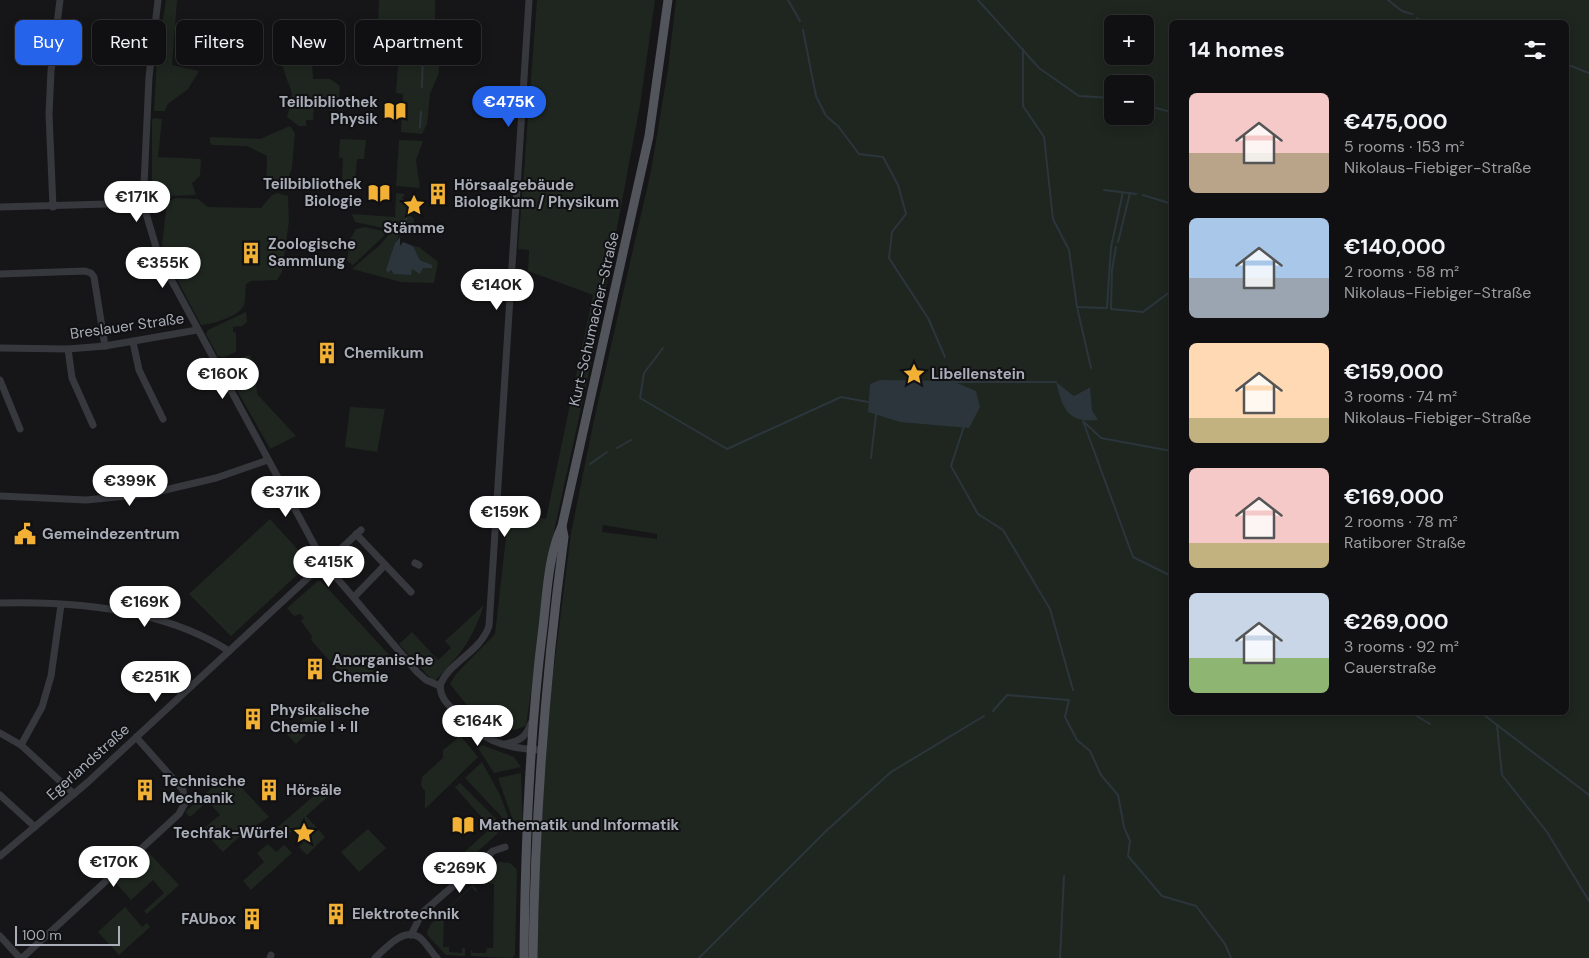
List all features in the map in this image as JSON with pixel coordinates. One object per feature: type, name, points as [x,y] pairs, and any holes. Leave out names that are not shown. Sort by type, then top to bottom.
[{"type":"main road","name":"Kurt-Schumacher-Straße","points":[[524,958],[530,750],[547,595],[556,539],[562,526],[649,136],[668,0]]},
{"type":"main road","name":"Kurt-Schumacher-Straße","points":[[533,958],[535,843],[540,750],[550,642],[564,538],[562,526]]},
{"type":"street","points":[[53,207],[48,114],[51,71],[60,0]]},
{"type":"street","points":[[158,0],[148,96],[144,203],[159,257],[324,564],[417,672],[426,680],[440,686]]},
{"type":"street","points":[[528,0],[489,626],[486,637],[445,676],[440,686],[444,701],[467,725],[482,737],[502,745],[540,750]]},
{"type":"street","points":[[0,207],[144,203]]},
{"type":"street","points":[[0,274],[91,272],[94,277],[104,346]]},
{"type":"street","name":"Breslauer Straße","points":[[0,348],[68,349],[104,346],[197,330]]},
{"type":"street","points":[[133,342],[139,370],[164,419]]},
{"type":"street","points":[[68,349],[72,378],[93,425]]},
{"type":"street","points":[[0,380],[20,429]]},
{"type":"street","points":[[0,496],[86,500],[148,494],[216,478],[268,460]]},
{"type":"street","points":[[332,556],[359,532],[410,591]]},
{"type":"street","points":[[356,595],[384,561]]},
{"type":"street","name":"Egerlandstraße","points":[[0,856],[74,794],[324,564]]},
{"type":"street","points":[[0,603],[61,605],[106,610],[160,620],[204,636],[229,651]]},
{"type":"street","points":[[22,745],[42,707],[51,676],[61,605]]},
{"type":"street","points":[[502,745],[520,741],[528,733],[534,715]]},
{"type":"street","points":[[0,733],[22,745],[46,765],[74,794]]},
{"type":"street","points":[[0,936],[21,958],[157,835],[183,808],[184,790],[136,737]]},
{"type":"street","points":[[0,795],[35,827]]},
{"type":"street","points":[[411,934],[422,913],[494,851],[505,847]]},
{"type":"street","points":[[375,958],[402,936],[411,934],[418,937],[438,958]]},
{"type":"shaded area","points":[[166,0],[177,0],[172,65],[199,71],[188,89],[168,104],[165,111],[154,111],[157,65],[166,65],[166,20],[163,20]]},
{"type":"shaded area","points":[[379,0],[435,0],[435,20],[378,20]]},
{"type":"shaded area","points":[[537,0],[655,0],[640,105],[596,340],[555,527],[526,726],[514,730],[487,719],[466,704],[450,684],[456,674],[495,634],[509,511],[546,519],[593,295],[528,271],[529,250],[518,249]]},
{"type":"shaded area","points":[[676,0],[1589,0],[1589,958],[537,958],[542,798],[550,699],[571,533],[594,420],[651,171],[668,69]],"holes":[[[1056,383],[1074,396],[1089,387],[1092,410],[1098,420]],[[603,525],[657,534],[657,539],[602,532]]]},
{"type":"shaded area","points":[[283,65],[312,65],[313,79],[330,79],[340,86],[339,99],[330,98],[330,103],[314,103],[313,120],[306,120],[306,126],[299,126],[287,117],[292,95]]},
{"type":"shaded area","points":[[398,65],[439,65],[439,73],[430,94],[427,124],[422,134],[401,132],[403,94],[396,93]]},
{"type":"shaded area","points":[[154,118],[162,119],[158,157],[201,159],[200,176],[192,183],[196,195],[167,196],[161,189],[152,186],[152,120]]},
{"type":"shaded area","points":[[290,126],[295,133],[292,168],[286,184],[273,190],[266,190],[267,156],[247,146],[213,145],[210,143],[210,137],[260,139]]},
{"type":"shaded area","points":[[340,139],[366,140],[364,159],[357,159],[355,180],[342,180],[343,158],[339,158]]},
{"type":"shaded area","points":[[399,140],[423,141],[416,160],[420,188],[396,186]]},
{"type":"shaded area","points":[[277,193],[288,196],[289,221],[282,272],[277,280],[251,281],[246,284],[245,303],[242,309],[226,319],[201,325],[170,266],[162,246],[167,202],[176,198],[198,199],[208,207],[261,208],[272,195]]},
{"type":"shaded area","points":[[396,193],[405,194],[402,198],[408,204],[406,212],[414,219],[415,235],[355,222],[352,214],[395,217]]},
{"type":"shaded area","points":[[365,227],[388,232],[353,265],[347,261],[350,239],[356,229]]},
{"type":"shaded area","points":[[391,232],[400,234],[395,243],[388,273],[391,270],[411,270],[425,262],[420,260],[413,246],[419,247],[438,262],[434,283],[401,282],[352,269],[380,245]]},
{"type":"shaded area","points":[[400,237],[400,246],[403,242],[413,246],[420,260],[432,265],[432,268],[423,268],[420,274],[412,269],[411,275],[394,274],[391,270],[388,273],[386,270],[395,243]]},
{"type":"shaded area","points":[[246,312],[247,322],[242,326],[233,327],[233,332],[236,333],[236,352],[224,357],[218,356],[206,334],[208,330]]},
{"type":"shaded area","points":[[250,355],[255,370],[257,394],[296,436],[270,449],[227,372],[232,362]]},
{"type":"shaded area","points":[[880,380],[952,381],[976,391],[980,407],[969,428],[900,422],[868,412],[870,384]]},
{"type":"shaded area","points":[[1056,382],[1074,396],[1090,387],[1092,410],[1098,420],[1079,419],[1068,412],[1061,400]]},
{"type":"shaded area","points":[[350,407],[385,409],[377,452],[345,447]]},
{"type":"shaded area","points":[[270,519],[310,563],[231,636],[189,594]]},
{"type":"shaded area","points":[[318,581],[321,581],[392,658],[382,663],[363,680],[358,674],[346,679],[311,640],[312,636],[301,621],[304,618],[300,614],[294,616],[287,608]]},
{"type":"shaded area","points":[[484,605],[470,638],[434,682],[399,644],[412,632],[438,660],[451,648],[445,641]]},
{"type":"shaded area","points":[[323,701],[333,708],[296,744],[287,734]]},
{"type":"shaded area","points":[[458,733],[478,757],[425,809],[425,791],[421,786],[422,777],[443,758],[443,750],[457,739],[456,734]]},
{"type":"shaded area","points":[[482,745],[514,757],[521,767],[494,773],[478,748]]},
{"type":"shaded area","points":[[482,762],[500,795],[510,822],[503,828],[501,816],[465,778]]},
{"type":"shaded area","points":[[228,773],[269,817],[240,836],[223,852],[202,830],[220,815],[208,801],[190,817],[185,812]]},
{"type":"shaded area","points":[[521,773],[523,829],[517,832],[498,778]]},
{"type":"shaded area","points":[[460,783],[496,819],[498,833],[466,862],[460,856],[491,828],[455,787]]},
{"type":"shaded area","points":[[325,786],[331,794],[306,816],[325,837],[307,855],[299,847],[303,843],[292,831],[284,839],[280,834],[282,831],[278,827]]},
{"type":"shaded area","points":[[368,829],[386,848],[359,872],[341,852]]},
{"type":"shaded area","points":[[268,844],[276,852],[284,845],[292,853],[251,890],[243,881],[264,862],[257,853]]},
{"type":"shaded area","points":[[148,852],[179,885],[147,914],[144,911],[164,893],[153,880],[131,900],[115,882]]},
{"type":"shaded area","points":[[499,862],[510,863],[517,870],[515,955],[512,958],[471,956],[471,949],[473,953],[486,953],[487,948],[493,948],[494,884],[489,883],[490,876],[498,869],[494,866]]},
{"type":"shaded area","points":[[473,885],[477,890],[476,892],[472,887],[446,911],[448,919],[444,919],[443,947],[449,947],[449,952],[462,953],[462,948],[465,948],[465,956],[446,955],[428,936],[427,932],[431,924]]},
{"type":"shaded area","points":[[125,907],[142,927],[147,923],[150,927],[119,955],[98,932]]},
{"type":"waterway","points":[[788,0],[800,21]]},
{"type":"waterway","points":[[978,0],[1039,68],[1079,96],[1104,98]]},
{"type":"waterway","points":[[1388,0],[1402,11],[1412,14]]},
{"type":"waterway","points":[[803,30],[816,96],[826,116],[838,126],[859,154],[883,157],[898,185],[906,214],[892,232],[889,258],[928,318],[945,357]]},
{"type":"waterway","points":[[1023,49],[1023,106],[1044,137],[1053,219],[1069,250],[1077,307],[1091,368]]},
{"type":"waterway","points":[[422,87],[423,65]]},
{"type":"waterway","points":[[1569,65],[1589,73]]},
{"type":"waterway","points":[[1154,107],[1169,111]]},
{"type":"waterway","points":[[420,127],[421,112]]},
{"type":"waterway","points":[[1104,190],[1136,194]]},
{"type":"waterway","points":[[1077,307],[1107,308],[1111,247],[1123,192]]},
{"type":"waterway","points":[[1118,242],[1130,193]]},
{"type":"waterway","points":[[1143,195],[1169,203]]},
{"type":"waterway","points":[[403,229],[408,212]]},
{"type":"waterway","points":[[1116,247],[1112,270],[1111,309],[1143,312],[1169,292]]},
{"type":"waterway","points":[[663,348],[644,373],[640,398],[727,449],[841,397],[868,402]]},
{"type":"waterway","points":[[953,382],[1056,382]]},
{"type":"waterway","points":[[871,458],[876,415]]},
{"type":"waterway","points":[[1083,421],[1133,557],[1169,575]]},
{"type":"waterway","points":[[1084,422],[1101,438],[1169,451]]},
{"type":"waterway","points":[[964,426],[951,466],[978,514],[1003,530],[1050,609],[1073,690]]},
{"type":"waterway","points":[[617,448],[631,440]]},
{"type":"waterway","points":[[590,464],[607,452]]},
{"type":"waterway","points":[[993,711],[1007,695],[1069,700],[1065,717],[1077,740],[1090,751],[1101,775],[1118,795],[1124,827],[1130,841],[1128,856],[1162,896],[1196,906],[1225,944],[1231,958]]},
{"type":"waterway","points":[[1415,715],[1430,724]]},
{"type":"waterway","points":[[1484,715],[1589,795]]},
{"type":"waterway","points":[[699,958],[825,832],[891,772],[984,716]]},
{"type":"waterway","points":[[1497,725],[1502,775],[1547,832],[1589,901]]},
{"type":"waterway","points":[[1060,958],[1064,876]]},
{"type":"place","name":"Teilbibliothek Physik","points":[[395,111]]},
{"type":"place","name":"Teilbibliothek Biologie","points":[[379,193]]},
{"type":"place","name":"Hörsaalgebäude Biologikum / Physikum","points":[[438,194]]},
{"type":"place","name":"Stämme","points":[[414,205]]},
{"type":"place","name":"Zoologische Sammlung","points":[[251,253]]},
{"type":"place","name":"Chemikum","points":[[327,353]]},
{"type":"place","name":"Libellenstein","points":[[914,374]]},
{"type":"place","name":"Gemeindezentrum","points":[[25,534]]},
{"type":"place","name":"Anorganische Chemie","points":[[315,669]]},
{"type":"place","name":"Physikalische Chemie I + II","points":[[253,719]]},
{"type":"place","name":"Technische Mechanik","points":[[145,790]]},
{"type":"place","name":"Hörsäle","points":[[269,790]]},
{"type":"place","name":"Mathematik und Informatik","points":[[463,825]]},
{"type":"place","name":"Techfak-Würfel","points":[[304,833]]},
{"type":"place","name":"Elektrotechnik","points":[[336,914]]},
{"type":"place","name":"FAUbox","points":[[252,919]]}]
